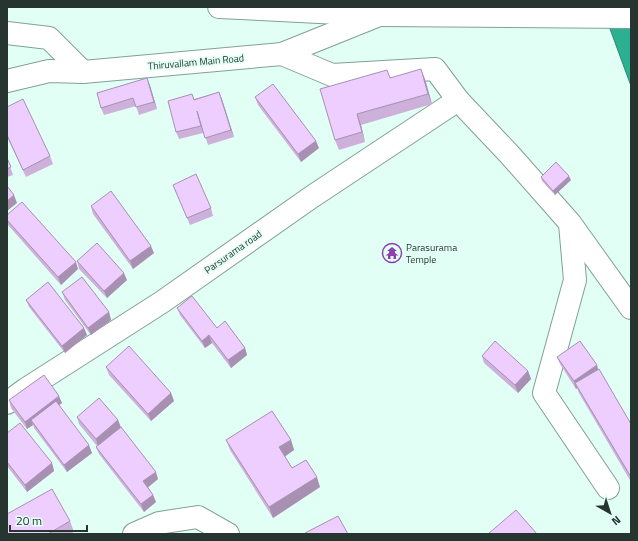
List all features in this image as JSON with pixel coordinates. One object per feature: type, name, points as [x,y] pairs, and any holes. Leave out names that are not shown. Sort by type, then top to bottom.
[{"type":"main road","points":[[218,7],[379,15],[534,15],[631,17]]},
{"type":"main road","name":"Thiruvallam Main Road","points":[[7,81],[49,71],[83,72],[282,54],[379,15]]},
{"type":"main road","points":[[7,33],[49,38],[83,72]]},
{"type":"main road","points":[[282,54],[332,75],[435,69],[458,100],[510,155],[570,223],[631,308]]},
{"type":"main road","name":"Parsurama road","points":[[7,403],[26,389],[162,302],[313,196],[458,100]]},
{"type":"main road","points":[[570,223],[575,280],[544,393],[608,488]]},
{"type":"main road","points":[[134,534],[159,523],[198,517],[228,534]]},
{"type":"shaded area","points":[[602,7],[631,7],[631,86]]},
{"type":"building","points":[[421,69],[428,94],[357,114],[362,132],[335,140],[320,89],[387,70],[390,78]]},
{"type":"building","points":[[147,78],[154,102],[136,107],[133,98],[101,108],[97,93]]},
{"type":"building","points":[[273,84],[316,141],[298,154],[255,97]]},
{"type":"building","points":[[219,92],[231,130],[205,138],[197,111],[201,126],[176,132],[168,101],[192,94],[194,100]]},
{"type":"building","points":[[23,99],[50,156],[23,170],[7,135],[7,107]]},
{"type":"building","points":[[7,158],[11,167],[7,169]]},
{"type":"building","points":[[556,162],[569,176],[553,191],[541,177]]},
{"type":"building","points":[[196,174],[211,208],[187,218],[173,185]]},
{"type":"building","points":[[7,186],[14,195],[7,201]]},
{"type":"building","points":[[111,191],[151,246],[130,261],[91,206]]},
{"type":"building","points":[[22,202],[76,262],[58,277],[7,220],[7,215]]},
{"type":"building","points":[[97,243],[124,273],[104,291],[77,261]]},
{"type":"building","points":[[82,277],[109,312],[88,328],[62,292]]},
{"type":"building","points":[[48,282],[84,328],[62,346],[26,300]]},
{"type":"building","points":[[192,296],[217,328],[225,321],[245,348],[228,360],[209,335],[202,341],[177,308]]},
{"type":"building","points":[[495,341],[528,371],[515,385],[482,356]]},
{"type":"building","points":[[580,341],[597,365],[574,381],[557,357]]},
{"type":"building","points":[[129,346],[171,393],[148,414],[106,367]]},
{"type":"building","points":[[599,369],[631,424],[631,477],[575,383]]},
{"type":"building","points":[[44,375],[59,396],[25,422],[9,400]]},
{"type":"building","points":[[99,398],[118,420],[96,439],[77,417]]},
{"type":"building","points":[[56,401],[89,445],[64,465],[31,420]]},
{"type":"building","points":[[272,411],[291,440],[279,447],[292,468],[306,460],[317,477],[269,507],[226,440]]},
{"type":"building","points":[[20,423],[52,463],[25,485],[7,462],[7,433]]},
{"type":"building","points":[[121,427],[156,472],[143,481],[153,495],[141,504],[96,447]]},
{"type":"building","points":[[52,489],[70,521],[48,534],[7,534],[7,514]]},
{"type":"building","points":[[516,510],[537,534],[488,534]]},
{"type":"building","points":[[338,516],[348,534],[305,534],[305,533]]},
{"type":"place","name":"Parasurama Temple","points":[[392,253]]}]
